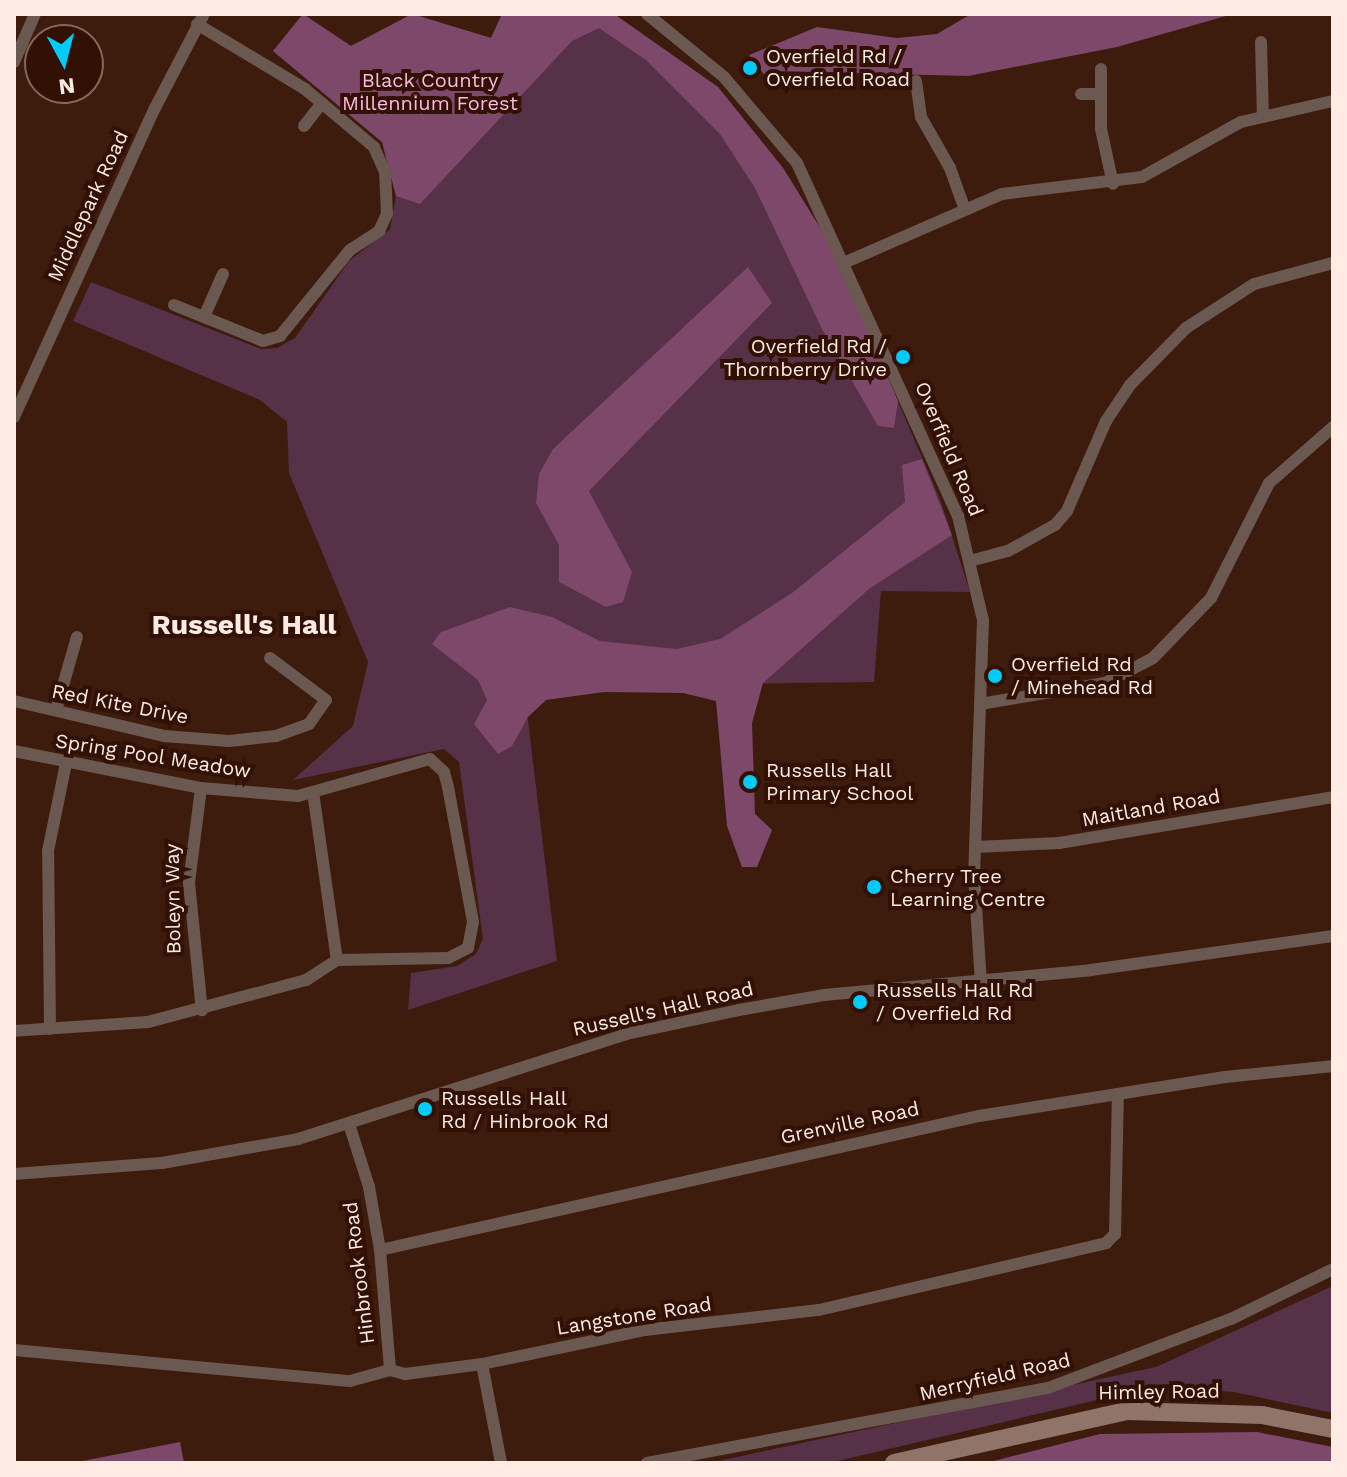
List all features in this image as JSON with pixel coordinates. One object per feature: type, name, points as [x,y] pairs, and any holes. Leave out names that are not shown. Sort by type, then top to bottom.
[{"type":"main road","name":"Himley Road","points":[[894,1463],[1127,1411],[1262,1415],[1333,1429]]},
{"type":"street","points":[[14,62],[35,14]]},
{"type":"street","name":"Overfield Road","points":[[647,14],[692,47],[751,105],[797,163],[846,262],[944,480],[970,561],[983,620],[975,847],[981,982]]},
{"type":"street","points":[[174,305],[263,341],[280,336],[350,250],[379,231],[387,214],[385,172],[374,147],[322,103],[201,19]]},
{"type":"street","name":"Middlepark Road","points":[[14,417],[201,19]]},
{"type":"street","points":[[1261,42],[1263,117]]},
{"type":"street","points":[[1101,69],[1100,94],[1113,184]]},
{"type":"street","points":[[916,81],[921,117],[950,168],[964,207]]},
{"type":"street","points":[[1081,94],[1100,94]]},
{"type":"street","points":[[846,262],[964,207],[1025,189],[1113,184],[1142,177],[1209,136],[1263,117],[1333,101]]},
{"type":"street","points":[[304,126],[322,103]]},
{"type":"street","points":[[970,561],[1008,551],[1055,525],[1067,511],[1122,397],[1153,357],[1186,328],[1254,284],[1333,263]]},
{"type":"street","points":[[204,317],[223,274]]},
{"type":"street","points":[[980,704],[1105,683],[1153,658],[1211,598],[1269,483],[1333,427]]},
{"type":"street","points":[[56,710],[77,637]]},
{"type":"street","name":"Red Kite Drive","points":[[14,701],[164,736],[229,741],[276,736],[309,724],[326,700],[270,658]]},
{"type":"street","name":"Spring Pool Meadow","points":[[14,751],[201,788],[298,796],[421,760],[438,764],[448,787],[473,922],[468,948],[448,958],[337,960]]},
{"type":"street","points":[[50,1029],[48,851],[66,763]]},
{"type":"street","name":"Boleyn Way","points":[[201,788],[189,883],[202,1010]]},
{"type":"street","points":[[14,1031],[148,1022],[306,980],[337,960],[313,792]]},
{"type":"street","name":"Maitland Road","points":[[975,847],[1059,843],[1333,797]]},
{"type":"street","name":"Russell's Hall Road","points":[[14,1174],[162,1163],[350,1127],[631,1033],[820,996],[981,982],[1333,936]]},
{"type":"street","name":"Grenville Road","points":[[380,1250],[822,1148],[1118,1094],[1333,1066]]},
{"type":"street","name":"Langstone Road","points":[[14,1350],[300,1378],[372,1379],[390,1370],[405,1374],[482,1364],[645,1330],[819,1310],[1106,1243],[1115,1234],[1118,1094]]},
{"type":"street","name":"Hinbrook Road","points":[[350,1127],[369,1187],[380,1250],[390,1370]]},
{"type":"street","name":"Merryfield Road","points":[[647,1463],[1048,1388],[1231,1319],[1333,1269]]},
{"type":"street","points":[[482,1364],[501,1463]]},
{"type":"green space","points":[[303,14],[351,46],[412,14],[491,38],[502,14],[614,14],[718,87],[783,168],[832,247],[941,502],[970,592],[881,591],[874,682],[524,687],[557,961],[408,1010],[411,973],[457,966],[476,954],[483,939],[459,762],[444,749],[293,780],[353,726],[368,662],[289,473],[287,422],[260,400],[73,321],[91,282],[261,349],[277,348],[295,338],[349,261],[390,229],[396,196],[382,142],[273,51]]},
{"type":"green space","name":"Black Country Millennium Forest","points":[[303,14],[351,46],[412,14],[491,38],[502,14],[614,14],[718,87],[783,168],[832,247],[898,401],[894,428],[878,426],[822,329],[755,188],[720,134],[646,60],[599,28],[572,41],[420,204],[396,196],[382,142],[273,51]]},
{"type":"green space","points":[[971,14],[1233,14],[1117,47],[968,76],[777,71],[766,77],[749,55],[817,27],[897,38],[937,34]]},
{"type":"green space","points":[[748,267],[772,303],[589,491],[632,572],[623,602],[606,607],[559,582],[559,545],[536,503],[539,474],[553,449]]},
{"type":"green space","points":[[922,459],[952,535],[869,589],[763,683],[752,723],[755,814],[772,830],[757,867],[742,867],[727,826],[716,701],[683,693],[604,692],[546,700],[528,717],[512,746],[498,754],[474,724],[487,700],[478,680],[432,644],[441,632],[510,607],[552,617],[600,641],[677,649],[720,639],[792,593],[905,502],[902,465]]},
{"type":"green space","points":[[1333,1286],[1333,1413],[1234,1392],[1157,1386],[829,1463],[709,1463],[1156,1367]]},
{"type":"green space","points":[[1257,1432],[1333,1447],[1333,1463],[986,1463],[1100,1434]]},
{"type":"green space","points":[[180,1442],[182,1463],[72,1463]]},
{"type":"place","name":"Overfield Rd / Overfield Road","points":[[750,68]]},
{"type":"place","name":"Overfield Rd / Thornberry Drive","points":[[903,357]]},
{"type":"place","name":"Overfield Rd / Minehead Rd","points":[[995,676]]},
{"type":"place","name":"Russells Hall Primary School","points":[[750,782]]},
{"type":"place","name":"Cherry Tree Learning Centre","points":[[874,887]]},
{"type":"place","name":"Russells Hall Rd / Overfield Rd","points":[[860,1002]]},
{"type":"place","name":"Russells Hall Rd / Hinbrook Rd","points":[[425,1109]]},
{"type":"district","name":"Russell's Hall","points":[[244,625]]}]
